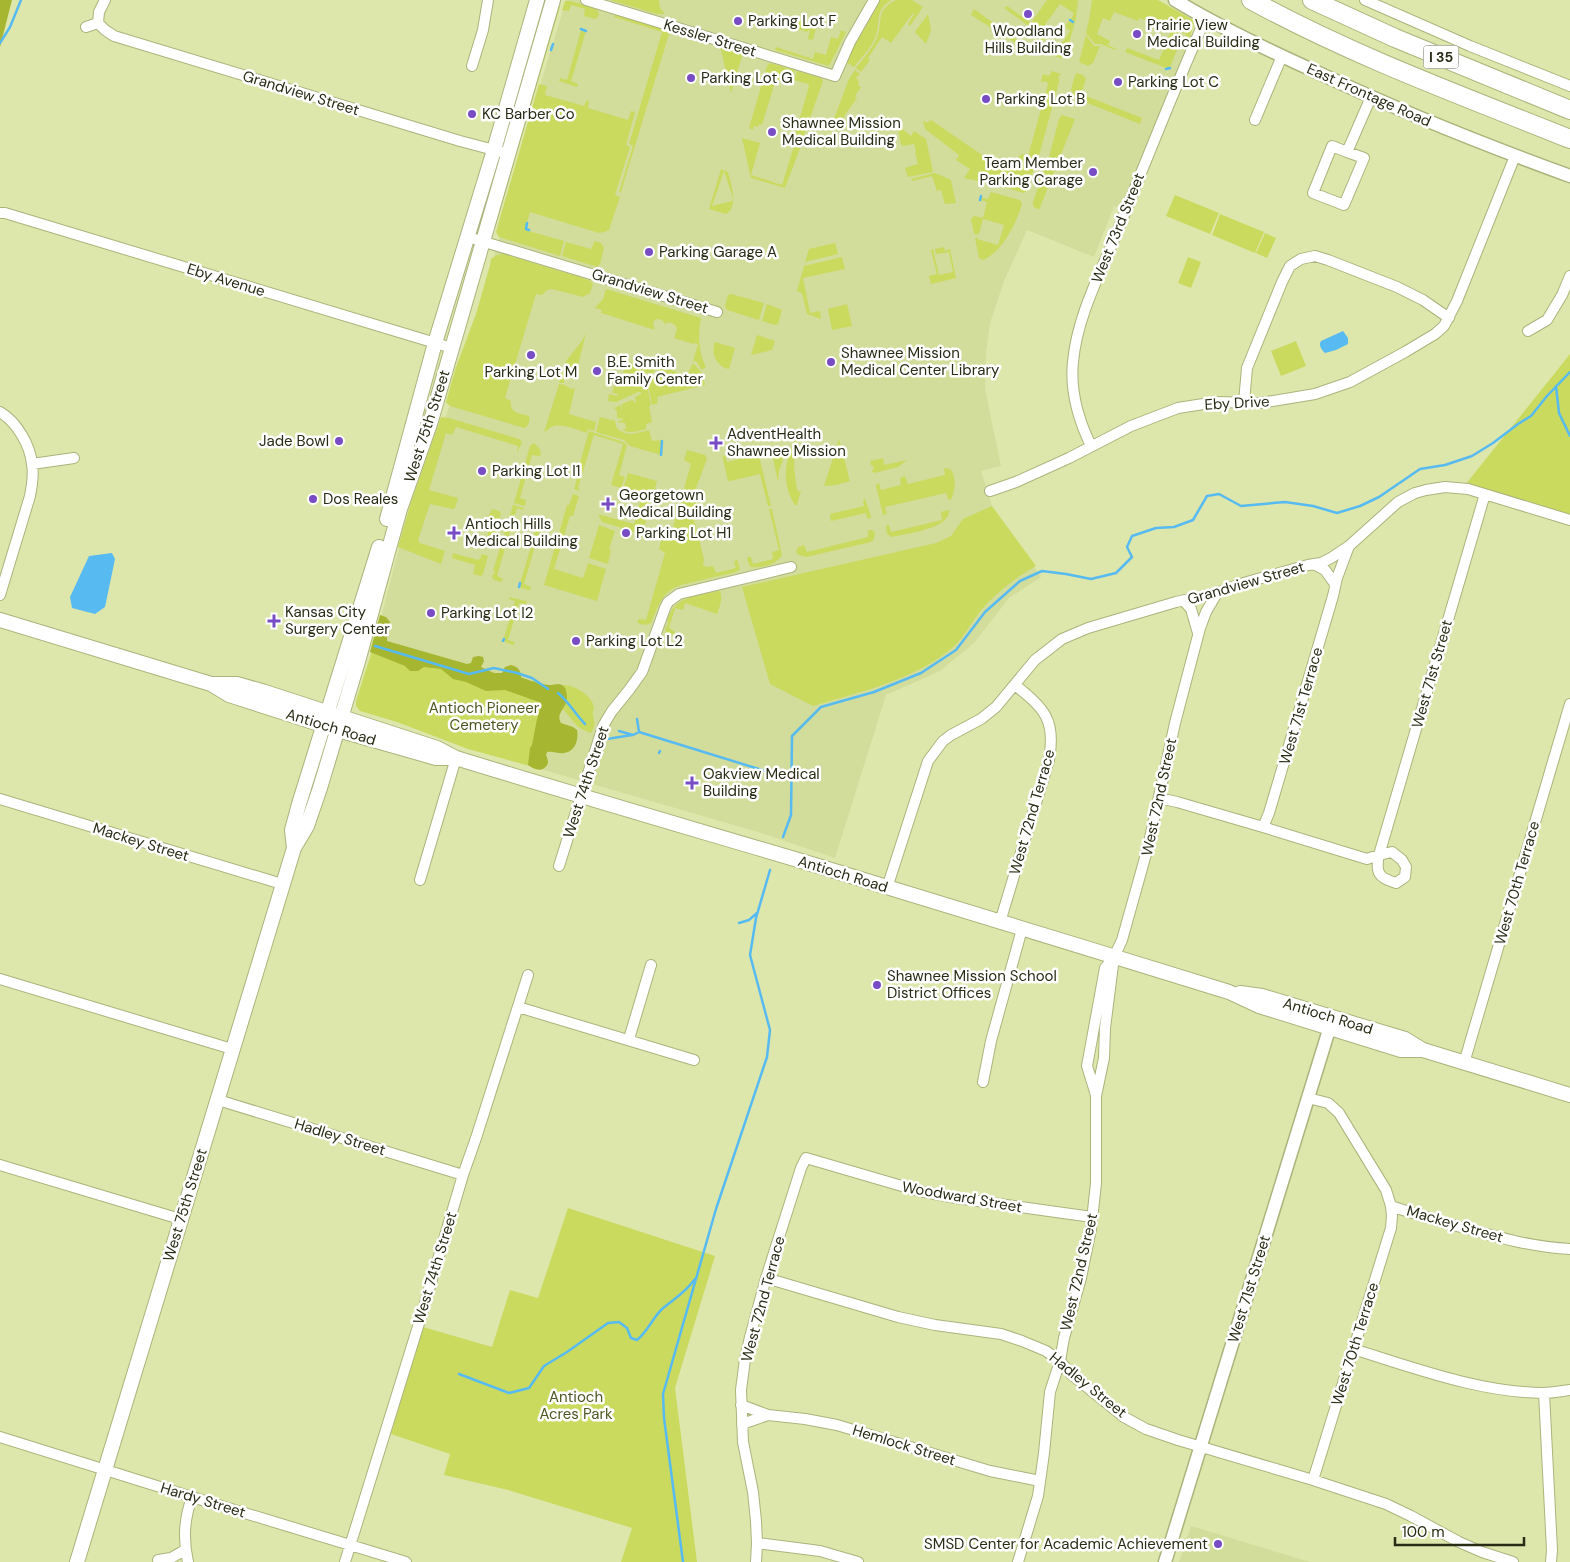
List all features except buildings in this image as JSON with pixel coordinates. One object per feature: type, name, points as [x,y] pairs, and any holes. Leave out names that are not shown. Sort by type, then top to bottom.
[{"type":"highway","name":"I 35","points":[[1251,0],[1306,29],[1349,48],[1570,139]]},
{"type":"highway","name":"I 35","points":[[1312,0],[1395,38],[1570,110]]},
{"type":"main road","name":"West 75th Street","points":[[294,848],[292,830],[298,804],[398,485],[435,343],[494,150],[537,0]]},
{"type":"main road","name":"West 75th Street","points":[[77,1562],[282,884],[294,848],[307,826],[340,723],[393,534],[430,424],[553,0]]},
{"type":"main road","name":"Antioch Road","points":[[0,620],[211,684],[229,695],[340,723],[436,758],[456,758],[1229,992],[1262,996],[1331,1022],[1405,1039],[1423,1050],[1570,1095]]},
{"type":"street","points":[[86,28],[98,24],[99,12],[105,0]]},
{"type":"street","points":[[472,66],[484,23],[488,0]]},
{"type":"street","name":"Kessler Street","points":[[586,0],[834,76],[850,42],[874,0]]},
{"type":"street","name":"East Frontage Road","points":[[1176,0],[1282,56],[1371,97],[1515,156],[1570,176]]},
{"type":"street","points":[[1365,0],[1470,46],[1570,86]]},
{"type":"street","name":"West 73rd Street","points":[[1092,446],[1085,434],[1077,410],[1072,371],[1075,345],[1099,276],[1206,17]]},
{"type":"street","name":"Grandview Street","points":[[98,24],[114,36],[509,154]]},
{"type":"street","points":[[1255,120],[1282,56]]},
{"type":"street","points":[[1347,152],[1371,97]]},
{"type":"street","points":[[1332,146],[1347,152],[1364,158],[1344,205],[1313,192],[1332,146]]},
{"type":"street","name":"Eby Drive","points":[[990,491],[1016,482],[1069,458],[1131,426],[1178,408],[1216,402],[1261,403],[1315,394],[1350,382],[1435,334],[1444,326],[1449,318],[1515,156]]},
{"type":"street","name":"Eby Avenue","points":[[0,213],[452,348]]},
{"type":"street","name":"Grandview Street","points":[[468,237],[717,312]]},
{"type":"street","points":[[1244,402],[1247,368],[1277,293],[1290,266],[1302,259],[1315,256],[1397,287],[1423,300],[1449,318]]},
{"type":"street","points":[[1528,331],[1547,320],[1562,295],[1570,276]]},
{"type":"street","points":[[0,412],[14,424],[20,433],[28,449],[32,464],[30,496],[0,594]]},
{"type":"street","points":[[32,464],[74,458]]},
{"type":"street","name":"Grandview Street","points":[[887,888],[928,760],[940,744],[951,735],[981,719],[996,707],[1036,660],[1062,639],[1088,628],[1217,593],[1240,584],[1321,563],[1349,546],[1398,502],[1415,493],[1426,490],[1445,487],[1468,489],[1570,520]]},
{"type":"street","name":"West 71st Street","points":[[1263,827],[1366,860],[1379,855],[1485,494]]},
{"type":"street","name":"West 71st Terrace","points":[[1263,827],[1272,803],[1335,584],[1349,546]]},
{"type":"street","points":[[1314,564],[1325,570],[1335,584]]},
{"type":"street","name":"West 74th Street","points":[[559,866],[603,726],[642,672],[668,602],[680,594],[791,567]]},
{"type":"street","name":"West 72nd Street","points":[[1096,1096],[1087,1066],[1105,968],[1114,957],[1122,940],[1144,863],[1175,723],[1198,635],[1202,622],[1217,593]]},
{"type":"street","name":"West 72nd Street","points":[[1184,601],[1191,609],[1198,635]]},
{"type":"street","name":"West 72nd Terrace","points":[[1000,922],[1049,760],[1052,744],[1050,728],[1045,713],[1034,700],[1015,685]]},
{"type":"street","name":"West 70th Terrace","points":[[1464,1063],[1570,704]]},
{"type":"street","points":[[420,880],[456,758]]},
{"type":"street","points":[[1159,798],[1263,827]]},
{"type":"street","name":"Mackey Street","points":[[0,799],[282,884]]},
{"type":"street","points":[[983,1082],[995,1024],[1022,929]]},
{"type":"street","name":"West 72nd Street","points":[[1018,1562],[1038,1496],[1050,1392],[1060,1361],[1064,1338],[1081,1278],[1092,1217],[1096,1183],[1096,1096],[1104,1058],[1114,957]]},
{"type":"street","points":[[629,1039],[651,965]]},
{"type":"street","name":"West 74th Street","points":[[345,1562],[463,1175],[528,975]]},
{"type":"street","points":[[0,979],[232,1049]]},
{"type":"street","points":[[518,1007],[694,1060]]},
{"type":"street","name":"West 71st Street","points":[[1165,1562],[1331,1022]]},
{"type":"street","name":"Mackey Street","points":[[1308,1098],[1328,1103],[1339,1113],[1386,1190],[1391,1206],[1412,1214],[1492,1236],[1527,1244],[1570,1249]]},
{"type":"street","name":"Hadley Street","points":[[218,1100],[463,1175]]},
{"type":"street","name":"West 72nd Terrace","points":[[756,1562],[757,1543],[753,1492],[743,1442],[741,1390],[745,1360],[766,1278],[801,1168],[806,1158]]},
{"type":"street","name":"Woodward Street","points":[[806,1158],[877,1180],[941,1196],[1092,1217]]},
{"type":"street","points":[[0,1165],[180,1219]]},
{"type":"street","name":"West 70th Terrace","points":[[1313,1480],[1391,1228],[1391,1206]]},
{"type":"street","name":"Hadley Street","points":[[766,1278],[898,1317],[935,1325],[1001,1334],[1022,1341],[1046,1351],[1060,1361],[1072,1374],[1124,1417],[1161,1435],[1313,1480],[1386,1504],[1459,1542],[1513,1562]]},
{"type":"street","points":[[1353,1349],[1470,1384],[1544,1393],[1570,1390]]},
{"type":"street","points":[[1544,1393],[1551,1562]]},
{"type":"street","name":"Hemlock Street","points":[[741,1405],[768,1415],[836,1425],[990,1471],[1040,1481]]},
{"type":"street","name":"Hemlock Street","points":[[742,1424],[768,1415]]},
{"type":"street","name":"Hardy Street","points":[[0,1437],[406,1562]]},
{"type":"street","points":[[188,1562],[184,1528],[192,1497]]},
{"type":"street","points":[[757,1543],[820,1551],[858,1562]]},
{"type":"street","points":[[158,1560],[172,1558],[186,1550]]},
{"type":"shaded area","name":"AdventHealth Shawnee Mission","points":[[566,0],[1114,0],[1195,36],[1125,210],[1114,206],[1094,257],[1027,230],[1004,281],[990,323],[986,351],[985,389],[1001,466],[981,471],[992,506],[1041,577],[1009,598],[974,643],[940,671],[886,695],[835,858],[758,832],[537,768],[373,648],[402,537],[451,402],[500,235],[498,225]]},
{"type":"shaded area","name":"SMSD Center for Academic Achievement","points":[[1191,1526],[1310,1562],[1179,1562]]},
{"type":"green space","points":[[0,0],[12,0],[0,47]]},
{"type":"green space","points":[[610,0],[659,0],[660,8],[665,14],[657,14]]},
{"type":"green space","points":[[880,0],[891,0],[885,4],[880,13],[877,32],[873,42],[854,67],[846,62]]},
{"type":"green space","points":[[896,0],[912,0],[923,7],[910,26],[908,24],[913,13],[891,43],[882,37],[868,58],[870,60],[861,72],[856,68],[876,40],[882,13],[889,4]]},
{"type":"green space","points":[[1047,0],[1078,0],[1076,18],[1066,54],[1061,58],[1050,55],[1048,52],[1052,46],[1058,49],[1070,31],[1065,26],[1069,21],[1074,22],[1071,19],[1074,13],[1060,4],[1041,30],[1047,35],[1041,43],[1039,41],[1042,36],[1004,8],[1007,6],[1031,23]]},
{"type":"green space","points":[[1092,0],[1158,0],[1195,21],[1189,39],[1185,37],[1186,34],[1149,19],[1148,21],[1139,18],[1138,21],[1114,12],[1110,21],[1103,18],[1097,34],[1110,41],[1108,45],[1115,50],[1101,44],[1095,44],[1086,33]]},
{"type":"green space","points":[[565,1],[596,8],[599,14],[595,19],[584,16],[585,9],[571,5],[569,11],[562,10]]},
{"type":"green space","points":[[561,3],[496,225],[494,225],[558,9]]},
{"type":"green space","points":[[974,9],[1028,48],[1028,49],[971,15]]},
{"type":"green space","points":[[615,14],[667,30],[669,34],[621,192],[619,192],[633,146],[629,144],[662,32],[614,17]]},
{"type":"green space","points":[[928,14],[931,30],[926,44],[915,32]]},
{"type":"green space","points":[[786,17],[812,25],[814,19],[817,19],[818,22],[813,39],[808,39],[810,31],[808,30],[808,32],[783,25]]},
{"type":"green space","points":[[1150,22],[1183,35],[1170,67],[1166,68],[1125,52],[1127,48],[1159,60],[1171,31]]},
{"type":"green space","points":[[581,30],[586,31],[571,81],[578,84],[577,87],[559,81],[560,78],[567,80]]},
{"type":"green space","points":[[841,30],[846,32],[829,66],[775,50],[776,47],[813,59],[815,52],[826,55],[831,37],[838,39]]},
{"type":"green space","points":[[1086,35],[1094,46],[1100,46],[1093,63],[1088,66],[1079,62]]},
{"type":"green space","points":[[720,46],[743,53],[731,93]]},
{"type":"green space","points":[[770,63],[795,70],[791,83],[776,79],[762,125],[754,126],[753,130],[749,128],[767,66]]},
{"type":"green space","points":[[855,70],[860,74],[856,78],[859,82],[858,85],[861,87],[855,96],[857,98],[844,116],[846,125],[828,130],[827,127],[830,126],[830,122],[824,123],[825,118],[833,121],[849,79]]},
{"type":"green space","points":[[797,71],[821,78],[823,81],[803,138],[795,135],[809,86],[794,80]]},
{"type":"green space","points":[[1052,71],[1061,74],[1058,77],[1059,82],[1040,152],[1024,193],[981,181],[980,179],[979,181],[964,178],[970,169],[956,160],[959,155],[925,129],[923,121],[926,123],[931,120],[988,159],[1014,166],[1017,158],[1022,154],[1028,156],[1048,84],[1046,81],[1041,81],[1043,74],[1049,76]]},
{"type":"green space","points":[[1076,73],[1083,75],[1086,79],[1081,94],[1142,118],[1140,124],[1075,98],[1071,89]]},
{"type":"green space","points":[[539,84],[547,86],[545,95],[584,106],[587,100],[589,101],[588,108],[628,120],[631,111],[635,112],[626,145],[630,147],[615,195],[620,197],[609,230],[599,233],[530,212],[525,230],[564,241],[560,256],[499,237],[496,232]]},
{"type":"green space","points":[[1062,115],[1075,119],[1039,210],[1033,206],[1033,202],[1049,157],[1059,119]]},
{"type":"green space","points":[[901,128],[911,136],[914,131],[926,139],[933,172],[908,177],[905,168],[918,164],[914,144],[903,146],[901,144],[898,129]]},
{"type":"green space","points":[[742,138],[760,143],[751,175],[782,185],[794,146],[786,144],[788,139],[802,143],[785,188],[751,178]]},
{"type":"green space","points":[[721,169],[728,172],[733,194],[733,200],[732,206],[726,214],[709,209]],"holes":[[[724,171],[733,198],[732,201],[712,206]]]},
{"type":"green space","points":[[935,173],[951,180],[956,203],[945,204],[941,190],[937,191],[932,176],[912,181],[911,179]]},
{"type":"green space","points":[[991,192],[1020,200],[1022,204],[1003,244],[983,260],[979,258],[975,238],[978,237],[977,239],[998,245],[1004,225],[983,219],[979,234],[974,234],[971,219],[974,216],[983,218],[987,202],[980,200],[981,197],[988,199]]},
{"type":"green space","points":[[1175,195],[1219,213],[1210,234],[1166,216]]},
{"type":"green space","points":[[1220,214],[1264,232],[1255,253],[1212,235]]},
{"type":"green space","points":[[1265,233],[1276,238],[1267,258],[1256,253]]},
{"type":"green space","points":[[595,241],[601,243],[604,248],[600,264],[597,267],[562,256],[566,242],[591,249]]},
{"type":"green space","points":[[835,243],[838,254],[805,262],[809,249]]},
{"type":"green space","points":[[944,247],[945,251],[950,249],[956,278],[931,284],[929,276],[937,274],[931,250],[933,249],[939,275],[953,272],[949,252],[936,254],[935,249]]},
{"type":"green space","points":[[504,254],[589,280],[593,284],[590,293],[583,297],[552,289],[547,290],[542,295],[536,294],[505,398],[511,401],[513,410],[529,416],[529,423],[524,428],[450,406],[446,402],[455,370],[476,314],[491,259],[497,255]]},
{"type":"green space","points":[[842,257],[845,269],[803,278],[810,313],[820,311],[821,319],[807,314],[802,293],[797,291],[804,266]]},
{"type":"green space","points":[[1188,257],[1201,262],[1191,288],[1178,283]]},
{"type":"green space","points":[[606,289],[701,318],[699,343],[706,367],[702,370],[696,361],[693,361],[698,344],[674,338],[677,329],[675,325],[669,322],[665,324],[662,320],[657,319],[654,320],[653,324],[655,330],[601,313],[602,310],[595,308],[603,299]]},
{"type":"green space","points":[[731,294],[764,303],[759,320],[727,310],[725,306],[728,295]]},
{"type":"green space","points":[[767,304],[782,310],[778,324],[775,325],[762,321]]},
{"type":"green space","points":[[847,304],[852,326],[832,330],[828,309]]},
{"type":"green space","points":[[586,333],[576,374],[578,376],[568,372],[564,377],[564,383],[559,383],[566,361]]},
{"type":"green space","points":[[757,335],[775,341],[772,350],[751,355]]},
{"type":"green space","points":[[1296,341],[1306,366],[1281,376],[1271,351]]},
{"type":"green space","points":[[715,342],[735,348],[729,369],[721,365],[716,359],[713,351]]},
{"type":"green space","points":[[1570,354],[1570,516],[1465,485]]},
{"type":"green space","points":[[634,360],[658,367],[652,373],[639,372],[626,376],[623,372]]},
{"type":"green space","points":[[693,363],[702,373],[705,385],[657,397],[658,403],[652,405],[648,390],[652,422],[646,424],[646,429],[631,432],[622,430],[626,429],[625,423],[617,422],[624,419],[617,418],[617,411],[614,408],[621,405],[621,412],[622,404],[632,400],[636,403],[635,397],[641,394],[641,392],[616,402],[608,401],[609,394],[617,396],[618,394],[612,393],[618,373],[627,379],[642,374],[648,375],[670,385],[681,380],[683,374],[687,375]]},
{"type":"green space","points":[[659,367],[677,372],[679,376],[677,380],[666,383],[660,380],[655,376]]},
{"type":"green space","points":[[559,384],[571,389],[575,388],[569,414],[596,422],[594,431],[588,429],[587,433],[558,425],[544,432]]},
{"type":"green space","points":[[441,417],[519,439],[522,442],[517,453],[518,446],[456,427],[452,435],[446,433],[429,490],[458,498],[453,509],[430,504],[418,540],[420,543],[445,551],[441,564],[398,547],[411,502]]},
{"type":"green space","points":[[600,417],[615,421],[616,427],[623,433],[631,434],[649,430],[652,441],[661,440],[661,455],[630,446],[624,440],[596,432]]},
{"type":"green space","points":[[589,431],[627,445],[619,475],[625,477],[621,488],[611,485],[623,444],[594,435],[578,488],[581,491],[574,489]]},
{"type":"green space","points":[[798,437],[794,458],[794,471],[798,492],[801,490],[797,505],[795,505],[788,489],[786,471],[790,453]]},
{"type":"green space","points":[[839,439],[850,481],[824,486]]},
{"type":"green space","points":[[534,443],[540,449],[541,455],[532,455],[520,498],[526,500],[525,506],[514,503],[530,446]]},
{"type":"green space","points":[[785,445],[786,451],[779,471],[778,482],[772,453],[776,448]]},
{"type":"green space","points":[[756,447],[771,506],[768,506],[760,474],[728,481],[722,455],[725,456],[727,462],[756,455]]},
{"type":"green space","points":[[687,450],[705,455],[707,459],[696,488],[698,506],[691,508],[704,559],[703,565],[706,567],[713,566],[716,573],[736,568],[734,562],[737,559],[740,569],[736,572],[681,585],[669,591],[662,600],[651,623],[648,625],[642,624],[637,622],[639,619],[646,620],[665,553],[659,549],[663,533],[671,534],[691,464],[684,460]]},
{"type":"green space","points":[[883,458],[884,465],[907,460],[898,467],[874,473],[872,471],[874,467],[870,461]]},
{"type":"green space","points":[[944,468],[950,469],[954,476],[954,492],[951,500],[948,499],[946,493],[885,507],[887,514],[883,515],[877,484],[879,483],[881,490],[901,485],[900,478],[905,476],[908,484],[945,475]]},
{"type":"green space","points":[[628,473],[657,481],[642,534],[602,522],[598,514],[634,524],[642,495],[623,489]]},
{"type":"green space","points":[[573,494],[579,496],[573,516],[570,516],[554,569],[583,578],[588,563],[606,569],[597,601],[544,585],[567,505],[569,505]]},
{"type":"green space","points":[[865,499],[871,516],[870,519],[867,518],[866,513],[831,521],[830,514],[864,506],[863,501]]},
{"type":"green space","points":[[513,505],[524,508],[523,510],[517,508],[497,576],[503,579],[501,582],[494,580],[492,577]]},
{"type":"green space","points":[[992,506],[1036,566],[1014,580],[994,597],[982,609],[952,648],[921,669],[904,677],[813,706],[770,684],[742,587],[936,543],[951,536],[963,519]]},
{"type":"green space","points":[[492,509],[501,513],[491,547],[484,545],[491,525],[487,519]]},
{"type":"green space","points":[[769,509],[772,509],[782,555],[768,565],[750,567],[748,557],[751,557],[753,564],[773,559],[772,552],[779,550]]},
{"type":"green space","points":[[949,510],[943,522],[935,526],[892,537],[887,534],[886,525],[889,525],[891,532],[942,520],[941,512]]},
{"type":"green space","points":[[537,517],[549,519],[550,521],[548,523],[542,522],[524,584],[531,587],[528,590],[519,587],[537,526],[531,522]]},
{"type":"green space","points":[[599,525],[615,531],[609,549],[611,550],[608,564],[589,558]]},
{"type":"green space","points":[[869,530],[875,533],[874,539],[871,542],[806,557],[796,552],[798,547],[804,545],[807,552],[868,537]]},
{"type":"green space","points":[[453,553],[478,560],[482,554],[488,556],[483,574],[481,576],[473,574],[475,565],[452,558]]},
{"type":"green space","points":[[720,591],[721,596],[717,614],[685,603],[683,610],[675,608],[669,628],[675,633],[666,632],[665,628],[668,625],[669,617],[677,604],[694,596],[714,593]]},
{"type":"green space","points":[[509,597],[526,601],[527,603],[519,603],[508,640],[515,643],[513,645],[503,641],[515,601],[509,599]]},
{"type":"green space","points":[[380,615],[386,617],[390,622],[387,641],[467,664],[471,663],[473,657],[483,657],[484,661],[481,667],[494,673],[502,673],[505,667],[511,665],[519,669],[523,678],[545,684],[562,685],[566,689],[567,697],[559,719],[561,723],[577,730],[577,741],[573,748],[564,753],[547,752],[548,763],[541,770],[528,765],[530,748],[541,706],[539,702],[505,690],[486,691],[466,682],[453,679],[441,669],[424,667],[418,671],[410,671],[405,666],[370,652]]},
{"type":"green space","name":"Antioch Pioneer Cemetery","points":[[373,648],[557,700],[537,768],[468,749],[397,722],[360,711],[356,706],[356,701]]},
{"type":"green space","points":[[563,685],[580,690],[591,700],[594,706],[594,726],[592,732],[590,733],[578,727],[563,709],[565,707]]},
{"type":"green space","name":"Antioch Acres Park","points":[[568,1208],[715,1256],[675,1388],[697,1562],[621,1562],[632,1528],[508,1490],[444,1475],[450,1454],[391,1434],[423,1327],[492,1347],[510,1290],[538,1298]]},
{"type":"water","points":[[1343,331],[1348,338],[1348,344],[1325,353],[1320,346],[1321,341]]},
{"type":"water","points":[[112,553],[115,559],[105,607],[95,614],[72,608],[70,597],[89,556]]},
{"type":"waterway","points":[[0,43],[10,27],[21,0]]},
{"type":"waterway","points":[[581,29],[586,31]]},
{"type":"waterway","points":[[551,50],[553,44]]},
{"type":"waterway","points":[[1166,69],[1170,68]]},
{"type":"waterway","points":[[980,200],[981,196]]},
{"type":"waterway","points":[[527,223],[526,229],[529,230]]},
{"type":"waterway","points":[[783,837],[791,815],[792,736],[821,707],[874,692],[921,673],[956,650],[985,612],[1020,581],[1042,571],[1091,579],[1116,573],[1132,557],[1127,547],[1132,536],[1156,528],[1174,527],[1193,520],[1207,496],[1219,494],[1241,506],[1285,502],[1313,506],[1337,513],[1360,506],[1379,497],[1420,469],[1445,465],[1472,456],[1493,443],[1531,416],[1570,372]]},
{"type":"waterway","points":[[1556,386],[1559,413],[1570,436]]},
{"type":"waterway","points":[[661,455],[662,441]]},
{"type":"waterway","points":[[519,587],[520,583]]},
{"type":"waterway","points":[[375,646],[469,674],[494,668],[517,673],[532,678],[548,689]]},
{"type":"waterway","points":[[558,693],[585,724]]},
{"type":"waterway","points":[[637,719],[639,732]]},
{"type":"waterway","points":[[619,731],[633,735],[639,732],[775,774],[791,773]]},
{"type":"waterway","points":[[607,739],[632,735]]},
{"type":"waterway","points":[[683,1562],[664,1418],[663,1394],[716,1209],[767,1057],[770,1030],[750,955],[756,918],[770,870]]},
{"type":"waterway","points":[[739,923],[749,920],[757,913]]},
{"type":"waterway","points":[[459,1374],[509,1393],[529,1388],[544,1366],[608,1323],[619,1322],[627,1328],[631,1338],[637,1340],[662,1309],[684,1292],[695,1279]]},
{"type":"place","name":"Woodland Hills Building","points":[[1028,14]]},
{"type":"place","name":"Parking Lot F","points":[[738,21]]},
{"type":"place","name":"Prairie View Medical Building","points":[[1137,34]]},
{"type":"place","name":"Parking Lot G","points":[[691,78]]},
{"type":"place","name":"Parking Lot C","points":[[1118,82]]},
{"type":"place","name":"Parking Lot B","points":[[986,99]]},
{"type":"place","name":"KC Barber Co","points":[[472,114]]},
{"type":"place","name":"Shawnee Mission Medical Building","points":[[772,132]]},
{"type":"place","name":"Team Member Parking Carage","points":[[1093,172]]},
{"type":"place","name":"Parking Garage A","points":[[649,252]]},
{"type":"place","name":"Parking Lot M","points":[[531,355]]},
{"type":"place","name":"Shawnee Mission Medical Center Library","points":[[831,362]]},
{"type":"place","name":"B.E. Smith Family Center","points":[[597,371]]},
{"type":"place","name":"Jade Bowl","points":[[339,441]]},
{"type":"place","name":"AdventHealth Shawnee Mission","points":[[716,443]]},
{"type":"place","name":"Parking Lot I1","points":[[482,471]]},
{"type":"place","name":"Dos Reales","points":[[313,499]]},
{"type":"place","name":"Georgetown Medical Building","points":[[608,504]]},
{"type":"place","name":"Antioch Hills Medical Building","points":[[454,533]]},
{"type":"place","name":"Parking Lot H1","points":[[626,533]]},
{"type":"place","name":"Parking Lot I2","points":[[431,613]]},
{"type":"place","name":"Kansas City Surgery Center","points":[[274,621]]},
{"type":"place","name":"Parking Lot L2","points":[[576,641]]},
{"type":"place","name":"Oakview Medical Building","points":[[692,783]]},
{"type":"place","name":"Shawnee Mission School District Offices","points":[[877,985]]},
{"type":"place","name":"SMSD Center for Academic Achievement","points":[[1218,1544]]}]
